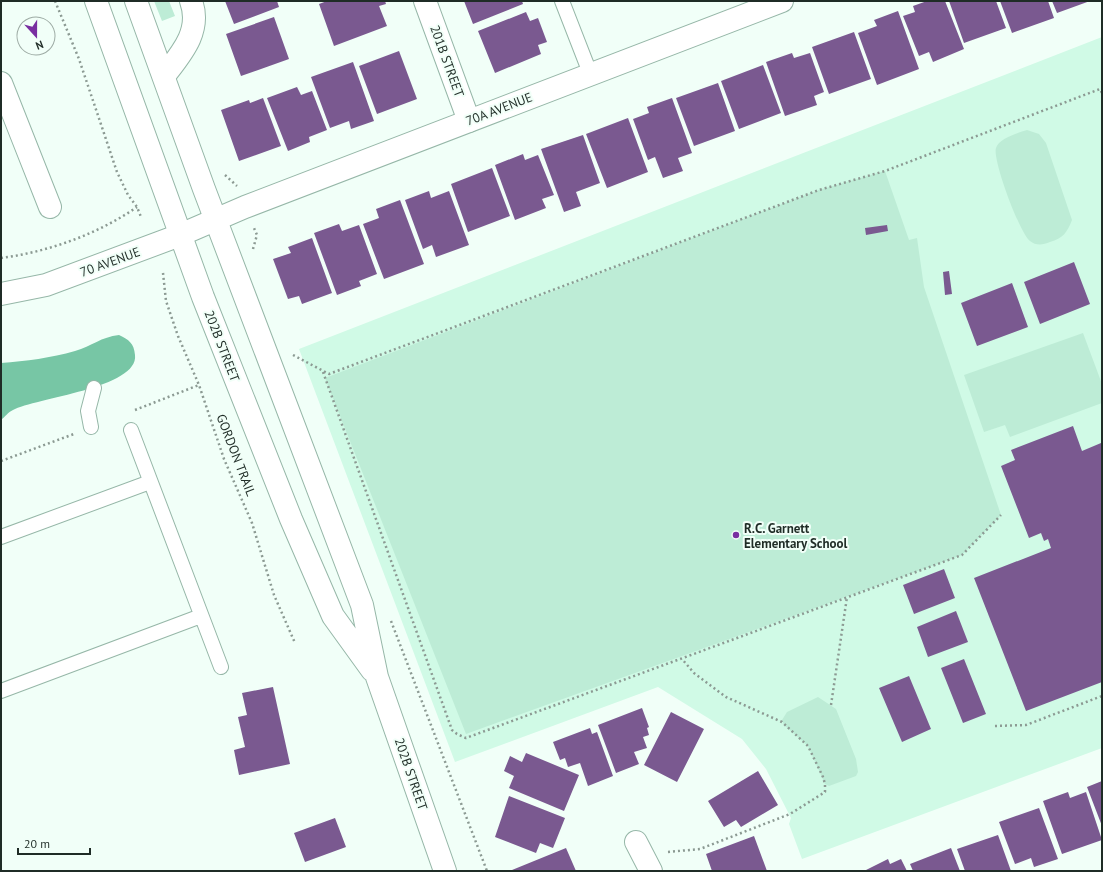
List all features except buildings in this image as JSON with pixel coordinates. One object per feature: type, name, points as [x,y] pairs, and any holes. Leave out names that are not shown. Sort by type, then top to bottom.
[{"type":"main road","name":"202B STREET","points":[[96,1],[180,234],[245,406],[333,616],[377,677]]},
{"type":"main road","name":"202B STREET","points":[[136,1],[262,343],[362,605],[377,677],[445,871]]},
{"type":"main road","points":[[164,76],[184,50],[193,31],[195,19],[191,1]]},
{"type":"main road","name":"201B STREET","points":[[425,1],[468,121]]},
{"type":"main road","name":"70A AVENUE","points":[[216,219],[590,73],[782,1]]},
{"type":"main road","points":[[1,83],[9,127],[50,207]]},
{"type":"main road","name":"70 AVENUE","points":[[1,294],[46,284],[216,219]]},
{"type":"lane","points":[[562,1],[590,73]]},
{"type":"lane","points":[[91,427],[88,411],[94,388]]},
{"type":"lane","points":[[131,430],[221,667]]},
{"type":"lane","points":[[1,537],[150,482]]},
{"type":"lane","points":[[1,691],[201,616]]},
{"type":"path","points":[[55,1],[78,58],[117,172],[141,217]]},
{"type":"path","points":[[262,343],[290,354],[329,374],[819,190],[885,171],[1100,89],[1102,93]]},
{"type":"path","points":[[1,258],[24,254],[91,233],[116,222],[136,207]]},
{"type":"path","name":"GORDON TRAIL","points":[[163,273],[166,301],[178,336],[199,385],[224,459],[252,523],[274,595],[295,643]]},
{"type":"path","points":[[323,372],[452,730],[456,734],[466,738],[962,555],[1001,515]]},
{"type":"path","points":[[831,705],[847,597]]},
{"type":"path","points":[[643,856],[700,849],[790,814],[825,792],[823,777],[808,746],[782,722],[726,698],[694,673],[682,658]]},
{"type":"path","points":[[995,726],[1026,724],[1102,696]]},
{"type":"shaded area","points":[[154,1],[169,1],[175,16],[162,21]]},
{"type":"shaded area","name":"R.C. Garnett Elementary School","points":[[1102,37],[1102,748],[802,859],[789,824],[791,818],[766,769],[742,739],[658,687],[455,762],[299,349]]},
{"type":"shaded area","points":[[1027,130],[1039,134],[1046,143],[1072,220],[1066,232],[1061,237],[1042,244],[1035,244],[1030,241],[1020,225],[1002,180],[996,155],[996,148],[1001,141],[1009,136]]},
{"type":"shaded area","points":[[885,171],[909,240],[917,238],[924,287],[1001,515],[962,555],[466,734],[325,378],[819,190]]},
{"type":"shaded area","points":[[1083,333],[1102,384],[1102,403],[1010,437],[1005,425],[984,432],[964,375]]},
{"type":"shaded area","points":[[119,335],[130,342],[135,355],[132,366],[121,376],[104,384],[11,411],[1,420],[1,363],[57,356]]},
{"type":"shaded area","points":[[818,697],[836,709],[856,759],[858,772],[856,776],[829,786],[825,784],[808,746],[784,725],[782,720],[787,712]]},
{"type":"place","name":"R.C. Garnett Elementary School","points":[[736,535]]}]
